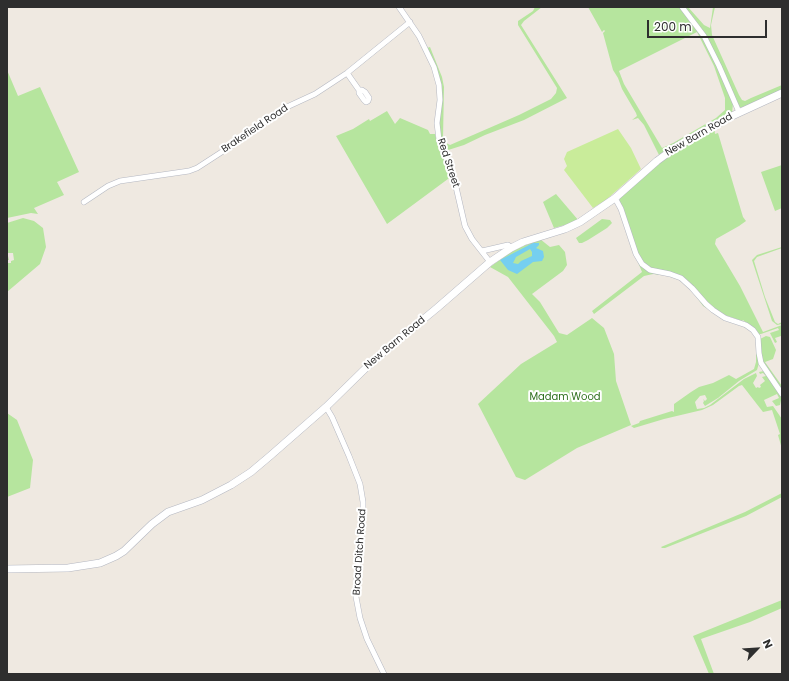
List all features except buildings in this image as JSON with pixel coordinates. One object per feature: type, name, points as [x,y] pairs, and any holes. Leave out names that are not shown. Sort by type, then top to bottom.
[{"type":"street","name":"Red Street","points":[[399,7],[423,43],[437,75],[440,100],[437,123],[439,140],[453,174],[464,222],[469,234],[490,262]]},
{"type":"street","points":[[682,7],[704,36],[739,112]]},
{"type":"street","name":"Brakefield Road","points":[[84,202],[108,186],[120,181],[189,171],[197,168],[277,113],[315,94],[347,73],[410,22]]},
{"type":"street","points":[[347,73],[359,90]]},
{"type":"street","name":"New Barn Road","points":[[7,568],[68,568],[100,563],[116,556],[168,512],[202,500],[251,472],[326,407],[374,360],[490,262],[512,248],[530,240],[578,224],[615,198],[669,151],[739,112],[782,92]]},
{"type":"street","points":[[615,198],[622,211],[636,254],[642,264],[650,270],[681,278],[713,310],[725,318],[746,325],[753,330],[758,337],[758,352],[761,363],[782,394]]},
{"type":"street","points":[[482,251],[508,245],[512,248]]},
{"type":"street","name":"Broad Ditch Road","points":[[326,407],[349,456],[360,484],[363,502],[363,527],[357,573],[356,597],[360,618],[365,632],[384,674]]},
{"type":"green space","points":[[535,7],[542,7],[521,25],[567,98],[524,120],[464,145],[445,151],[438,136],[441,94],[427,48],[430,47],[442,77],[444,87],[443,138],[446,143],[450,145],[519,115],[551,99],[556,93],[557,88],[518,25],[518,21],[533,11]]},
{"type":"green space","points":[[588,7],[681,7],[696,26],[714,57],[733,104],[732,113],[659,155],[644,125],[638,118],[632,120],[637,116],[636,113],[613,70],[603,33],[605,31],[604,30],[602,32]],"holes":[[[697,32],[714,66],[725,98],[725,110],[716,118],[662,148],[624,84],[619,71]]]},
{"type":"green space","points":[[683,7],[688,7],[704,25],[710,28],[713,7],[715,7],[711,25],[712,35],[742,100],[745,101],[782,85],[782,91],[743,108],[739,107],[721,66]]},
{"type":"green space","points":[[7,70],[18,96],[40,87],[79,172],[57,182],[64,195],[34,208],[38,214],[31,213],[7,218]]},
{"type":"green space","points":[[387,111],[395,124],[400,118],[428,130],[430,134],[435,134],[439,150],[452,176],[387,224],[336,136],[353,129],[369,119],[370,121]]},
{"type":"green space","points":[[714,127],[715,134],[718,133],[743,217],[746,221],[716,239],[715,244],[740,286],[763,332],[782,325],[782,338],[781,336],[775,338],[777,342],[775,343],[770,333],[779,330],[778,328],[759,334],[743,320],[742,321],[719,313],[684,280],[649,269],[638,257],[620,202],[619,197],[661,160]]},
{"type":"green space","points":[[618,129],[631,148],[641,169],[606,200],[593,208],[564,170],[567,166],[564,159],[567,152]]},
{"type":"green space","points":[[782,165],[782,208],[775,211],[761,172]]},
{"type":"green space","points":[[556,194],[579,221],[554,228],[543,202]]},
{"type":"green space","points":[[23,218],[34,221],[43,228],[46,247],[40,264],[7,292],[7,260],[8,263],[11,263],[11,261],[14,260],[13,253],[7,253],[7,223]]},
{"type":"green space","points":[[602,219],[610,220],[612,223],[588,240],[579,243],[576,238]]},
{"type":"green space","name":"Madam Wood","points":[[540,239],[550,247],[559,245],[565,252],[567,265],[563,271],[532,294],[540,302],[559,333],[567,335],[592,318],[604,328],[614,354],[616,381],[631,425],[577,448],[525,480],[516,477],[478,404],[521,364],[557,342],[554,336],[508,277],[490,267],[512,251]]},
{"type":"green space","points":[[782,247],[757,257],[754,261],[765,297],[775,322],[778,324],[782,322],[782,324],[777,325],[772,321],[752,260],[757,255]]},
{"type":"green space","points":[[635,255],[647,270],[676,276],[692,289],[702,303],[708,308],[725,318],[742,325],[724,319],[703,306],[690,288],[682,281],[672,276],[653,274],[644,276],[594,314],[592,311],[642,272]]},
{"type":"green space","points":[[753,332],[757,339],[759,363],[757,370],[739,381],[718,398],[705,406],[703,399],[705,401],[707,399],[705,395],[700,396],[695,402],[697,409],[704,408],[710,405],[744,379],[756,373],[757,376],[753,383],[756,388],[759,388],[765,381],[762,377],[766,376],[763,373],[760,374],[759,372],[764,371],[782,396],[780,405],[776,406],[772,401],[779,398],[777,394],[764,400],[767,407],[773,406],[782,419],[782,449],[778,435],[780,434],[772,410],[763,412],[742,385],[713,405],[702,410],[634,428],[631,426],[639,423],[640,421],[672,411],[674,412],[674,404],[699,387],[713,383],[729,375],[736,379],[754,369],[756,362],[756,341]]},
{"type":"green space","points":[[766,336],[770,337],[776,350],[773,359],[765,362],[782,386],[782,393],[760,357],[760,339]]},
{"type":"green space","points":[[7,413],[17,420],[33,460],[30,488],[7,497]]},
{"type":"green space","points":[[782,493],[782,497],[746,516],[665,548],[661,547],[745,512]]},
{"type":"green space","points":[[782,600],[782,608],[750,622],[701,639],[714,674],[709,674],[693,636]]},
{"type":"water","points":[[533,243],[539,243],[536,248],[543,251],[544,257],[542,261],[533,262],[517,274],[508,270],[500,260]],"holes":[[[530,249],[532,256],[518,264],[513,263],[516,257]]]}]
